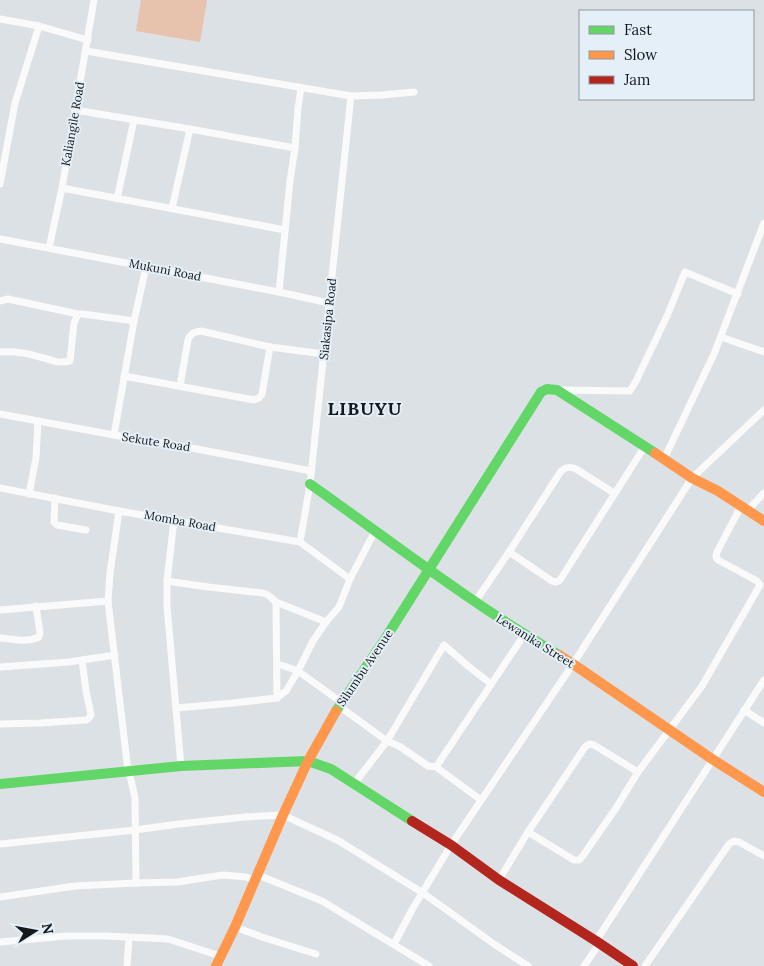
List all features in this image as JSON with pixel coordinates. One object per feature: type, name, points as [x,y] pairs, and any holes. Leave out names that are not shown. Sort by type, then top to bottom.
[{"type":"street","name":"Kaliangile Road","points":[[49,248],[62,188],[94,0]]},
{"type":"street","points":[[0,19],[39,26],[88,40]]},
{"type":"street","points":[[0,184],[15,103],[39,26]]},
{"type":"street","points":[[86,51],[351,96],[414,92]]},
{"type":"street","points":[[279,292],[301,88]]},
{"type":"street","name":"Siakasipa Road","points":[[300,542],[310,484],[351,96]]},
{"type":"street","points":[[75,110],[295,148]]},
{"type":"street","points":[[117,199],[134,120]]},
{"type":"street","points":[[172,208],[190,129]]},
{"type":"street","points":[[62,188],[285,230]]},
{"type":"street","points":[[664,459],[722,337],[764,223]]},
{"type":"street","name":"Mukuni Road","points":[[0,239],[329,303]]},
{"type":"street","points":[[114,435],[134,321],[146,267]]},
{"type":"street","points":[[552,390],[630,391],[667,316],[684,272],[738,294]]},
{"type":"street","points":[[0,301],[8,299],[78,314],[134,321]]},
{"type":"street","points":[[0,352],[25,354],[61,363],[70,360],[74,323],[78,314]]},
{"type":"street","points":[[180,386],[188,340],[194,332],[201,331],[270,347],[324,354]]},
{"type":"street","points":[[722,337],[764,352]]},
{"type":"street","points":[[124,376],[254,400],[262,394],[270,347]]},
{"type":"street","points":[[552,390],[764,521]]},
{"type":"street","name":"Silumbu Avenue","points":[[218,961],[235,927],[308,761],[340,704],[386,639],[541,392],[552,390]]},
{"type":"street","points":[[394,944],[451,845],[573,664],[692,478],[764,410]]},
{"type":"street","name":"Sekute Road","points":[[0,414],[311,471]]},
{"type":"street","points":[[29,494],[36,458],[38,421]]},
{"type":"street","points":[[509,552],[552,581],[560,580],[645,446]]},
{"type":"street","points":[[475,602],[560,471],[566,467],[576,469],[614,493]]},
{"type":"street","name":"Lewanika Street","points":[[310,484],[475,602],[524,635],[573,664],[712,759],[764,792]]},
{"type":"street","name":"Momba Road","points":[[0,488],[118,511],[300,542],[350,579]]},
{"type":"street","points":[[528,832],[570,858],[579,860],[668,729],[702,686],[760,585],[757,581],[718,560],[716,557],[717,552],[744,508],[764,493]]},
{"type":"street","points":[[55,498],[54,522],[57,525],[86,530]]},
{"type":"street","points":[[118,511],[108,601],[128,771],[134,798],[136,883]]},
{"type":"street","points":[[174,520],[167,581],[167,606],[181,766]]},
{"type":"street","points":[[176,708],[277,698],[282,695],[326,622],[339,607],[350,579],[375,531]]},
{"type":"street","points":[[167,581],[263,593],[276,602],[326,622]]},
{"type":"street","points":[[0,610],[108,601]]},
{"type":"street","points":[[276,602],[277,698]]},
{"type":"street","points":[[0,638],[21,640],[39,637],[36,606]]},
{"type":"street","points":[[436,767],[524,635]]},
{"type":"street","points":[[354,784],[387,741],[444,645],[491,684]]},
{"type":"street","points":[[0,667],[82,660],[115,655]]},
{"type":"street","points":[[0,724],[86,720],[89,718],[91,714],[82,660]]},
{"type":"street","points":[[277,664],[298,671],[387,741],[399,746],[428,766],[436,767],[481,800]]},
{"type":"street","points":[[584,966],[712,759],[764,680]]},
{"type":"street","points":[[744,710],[764,723]]},
{"type":"street","points":[[499,880],[528,832],[585,747],[589,744],[594,745],[638,772]]},
{"type":"street","points":[[0,784],[181,766],[308,761],[331,769],[451,845],[499,880],[633,966]]},
{"type":"street","points":[[0,844],[245,817],[283,816],[339,841],[423,893],[528,966]]},
{"type":"street","points":[[645,966],[729,844],[734,841],[739,842],[764,856]]},
{"type":"street","points":[[0,897],[75,886],[176,882],[223,875],[256,877],[322,901],[429,966]]},
{"type":"street","points":[[235,927],[316,954]]},
{"type":"street","points":[[0,942],[66,936],[168,939],[218,961]]},
{"type":"street","points":[[127,966],[129,938]]},
{"type":"shaded area","points":[[141,0],[207,0],[200,42],[136,31]]},
{"type":"traffic: fast","points":[[336,711],[385,639],[541,392],[547,389],[557,390],[655,453]]},
{"type":"traffic: fast","points":[[310,484],[464,594],[559,655]]},
{"type":"traffic: fast","points":[[0,784],[181,766],[308,761],[331,769],[412,821]]},
{"type":"traffic: slow","points":[[655,453],[692,478],[718,491],[764,521]]},
{"type":"traffic: slow","points":[[559,655],[764,792]]},
{"type":"traffic: slow","points":[[216,966],[308,761],[336,711]]},
{"type":"traffic: jam","points":[[412,821],[451,845],[499,880],[633,966]]},
{"type":"district","name":"LIBUYU","points":[[365,409]]}]
